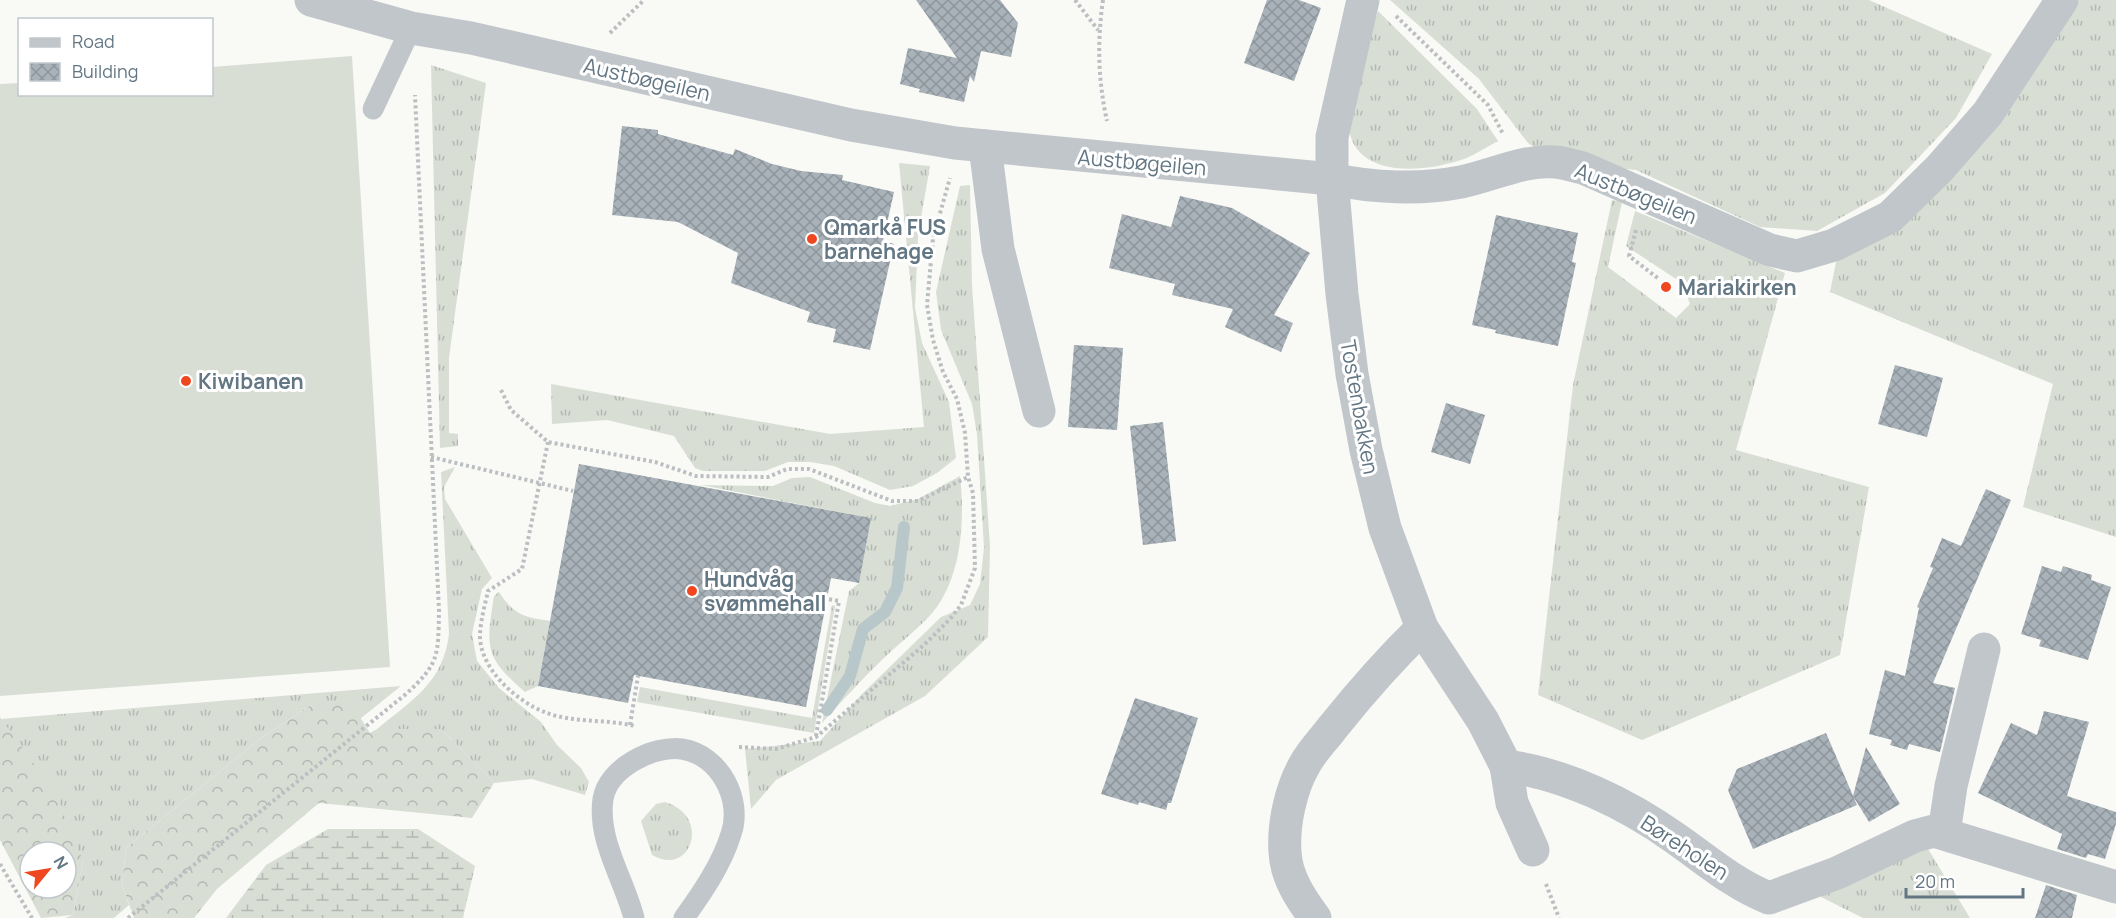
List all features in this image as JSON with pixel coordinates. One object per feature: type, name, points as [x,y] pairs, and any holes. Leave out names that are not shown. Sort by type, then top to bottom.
[{"type":"street","name":"Austbøgeilen","points":[[311,0],[411,28],[471,38],[851,125],[970,145],[1332,179],[1356,184],[1406,186],[1458,182],[1521,166],[1555,162],[1574,166],[1784,254],[1797,256],[1834,245],[1890,217],[1971,134],[1988,113],[2062,0]]},
{"type":"street","name":"Tostenbakken","points":[[1363,0],[1332,137],[1332,179],[1352,374],[1366,450],[1385,528],[1422,628],[1483,721],[1506,766]]},
{"type":"street","points":[[970,145],[1039,411]]},
{"type":"street","points":[[1315,918],[1296,892],[1284,854],[1290,805],[1298,780],[1305,763],[1348,709],[1386,663],[1422,628]]},
{"type":"street","points":[[1944,832],[1951,786],[1984,649]]},
{"type":"street","points":[[1506,766],[1512,803],[1533,850]]},
{"type":"street","name":"Børeholen","points":[[1506,766],[1544,773],[1566,781],[1650,821],[1739,882],[1769,898],[1837,873],[1915,836],[1934,831],[1944,832],[2116,887]]},
{"type":"lane","points":[[373,110],[411,28]]},
{"type":"lane","points":[[634,918],[603,830],[603,798],[616,775],[637,759],[660,751],[683,749],[705,759],[723,775],[731,792],[734,812],[732,832],[721,857],[684,918]]},
{"type":"path","points":[[1075,0],[1098,30]]},
{"type":"path","points":[[1103,0],[1098,30],[1099,85],[1108,127],[1108,158]]},
{"type":"path","points":[[1395,15],[1488,105],[1521,166]]},
{"type":"path","points":[[128,918],[406,694],[425,677],[436,662],[439,611],[415,83]]},
{"type":"path","points":[[736,747],[776,748],[816,737],[924,645],[961,605],[975,568],[973,494],[968,477],[965,433],[957,399],[933,340],[927,305],[933,238],[953,168],[970,145]]},
{"type":"path","points":[[1645,194],[1629,256],[1659,279]]},
{"type":"path","points":[[501,390],[511,411],[548,442],[655,462],[696,476],[768,477],[788,469],[809,469],[892,501],[918,501],[968,477]]},
{"type":"path","points":[[548,442],[522,569],[488,591],[480,636],[483,658],[505,685],[523,700],[548,713],[641,728]]},
{"type":"path","points":[[431,457],[540,485],[573,491]]},
{"type":"path","points":[[816,737],[839,601],[827,599]]},
{"type":"path","points":[[635,702],[638,676]]},
{"type":"path","points":[[0,864],[32,918]]},
{"type":"green space","points":[[1390,0],[1869,0],[1992,54],[1956,118],[1885,193],[1817,231],[1760,227],[1636,170],[1555,162],[1528,143],[1479,79]]},
{"type":"green space","points":[[2079,0],[2116,0],[2116,537],[2023,507],[2053,384],[1830,292],[1837,257],[1988,131]]},
{"type":"green space","points":[[1378,11],[1477,109],[1498,141],[1466,158],[1430,167],[1395,168],[1365,157],[1355,146],[1349,130],[1348,117],[1353,87]]},
{"type":"green space","name":"Kiwibanen","points":[[352,56],[390,667],[0,696],[0,84],[18,83],[18,96],[213,96],[213,67]]},
{"type":"green space","points":[[431,65],[486,83],[449,358],[449,433],[458,434],[458,446],[440,448]]},
{"type":"green space","points":[[899,163],[930,166],[918,235],[915,308],[922,343],[949,402],[956,458],[937,473],[913,486],[890,490],[834,466],[810,462],[788,462],[765,471],[703,471],[695,468],[674,436],[607,420],[552,424],[551,384],[830,434],[924,427]]},
{"type":"green space","points":[[970,185],[972,285],[990,546],[988,637],[925,696],[776,780],[751,809],[745,749],[820,741],[862,694],[941,617],[970,605],[980,584],[984,548],[977,434],[972,404],[941,330],[936,292],[960,186]]},
{"type":"green space","points":[[1612,200],[1622,202],[1608,267],[1676,318],[1690,304],[1682,283],[1626,246],[1635,211],[1785,273],[1736,450],[1869,487],[1840,655],[1642,740],[1538,695],[1573,385]]},
{"type":"green space","points":[[455,467],[444,487],[445,499],[492,578],[482,589],[472,634],[477,661],[499,688],[541,722],[557,745],[581,768],[589,782],[585,795],[532,779],[494,783],[441,729],[377,729],[424,689],[433,678],[446,651],[449,634],[441,472]]},
{"type":"green space","points":[[960,476],[962,510],[959,547],[956,565],[943,598],[928,618],[878,664],[822,723],[849,591],[859,583],[870,518],[701,485],[773,486],[792,478],[810,477],[875,503],[890,506],[918,499]]},
{"type":"green space","points":[[499,592],[520,614],[550,621],[538,686],[525,692],[502,669],[491,650],[489,640],[491,613],[494,596]]},
{"type":"green space","points":[[832,605],[835,606],[814,733],[637,702],[640,687],[812,718]]},
{"type":"green space","points":[[401,686],[360,719],[350,703],[314,703],[260,739],[126,848],[122,885],[129,905],[114,918],[65,918],[73,915],[76,900],[78,900],[83,861],[78,852],[78,840],[71,840],[1,719]]},
{"type":"green space","points":[[314,703],[351,703],[370,733],[377,729],[441,729],[494,783],[472,818],[319,803],[217,889],[194,918],[134,918],[122,885],[126,848],[260,739]]},
{"type":"green space","points":[[0,717],[55,793],[74,840],[18,840],[18,874],[0,840]]},
{"type":"green space","points":[[665,802],[680,809],[688,819],[692,831],[691,842],[686,852],[677,858],[666,860],[652,855],[641,821],[656,804]]},
{"type":"green space","points":[[328,829],[418,829],[475,866],[463,918],[226,918],[266,865]]},
{"type":"green space","points":[[1925,844],[1970,918],[1863,918],[1815,894]]},
{"type":"green space","points":[[78,849],[83,861],[78,888]]},
{"type":"green space","points":[[32,900],[76,900],[73,915],[41,918]]},
{"type":"building","points":[[916,0],[1000,0],[1018,23],[1011,57],[981,51],[974,82],[970,76],[964,102],[919,92],[920,89],[900,84],[908,48],[957,58]]},
{"type":"building","points":[[1267,0],[1299,0],[1321,8],[1294,81],[1244,63]]},
{"type":"building","points":[[622,126],[658,130],[658,134],[733,155],[735,149],[772,164],[801,171],[843,175],[842,180],[894,192],[883,241],[894,244],[870,350],[833,342],[836,329],[807,322],[810,312],[731,283],[738,253],[678,222],[612,215]]},
{"type":"building","points":[[1180,196],[1232,208],[1310,253],[1274,315],[1293,323],[1281,352],[1225,327],[1233,309],[1172,295],[1175,284],[1109,268],[1122,214],[1171,227]]},
{"type":"building","points":[[1496,215],[1578,233],[1572,262],[1576,263],[1558,346],[1495,333],[1496,330],[1472,325]]},
{"type":"building","points":[[1074,345],[1123,348],[1117,430],[1068,427]]},
{"type":"building","points":[[1895,365],[1943,378],[1927,437],[1878,424]]},
{"type":"building","points":[[1446,403],[1485,415],[1470,464],[1431,452]]},
{"type":"building","points":[[1163,422],[1176,541],[1143,545],[1130,426]]},
{"type":"building","name":"Hundvåg svømmehall","points":[[579,464],[871,518],[859,583],[831,578],[806,707],[634,675],[628,703],[538,686]]},
{"type":"building","points":[[1986,489],[2011,500],[1933,683],[1955,688],[1940,752],[1909,744],[1907,750],[1890,745],[1892,740],[1869,734],[1885,670],[1905,676],[1919,608],[1917,607],[1942,538],[1961,546]]},
{"type":"building","points":[[2042,566],[2061,572],[2063,566],[2092,575],[2091,580],[2111,587],[2088,660],[2039,646],[2041,640],[2021,634]]},
{"type":"building","points":[[1135,698],[1198,718],[1171,803],[1168,803],[1166,810],[1139,802],[1138,805],[1101,794]]},
{"type":"building","points":[[2044,711],[2089,722],[2067,796],[2116,812],[2116,824],[2105,859],[2088,854],[2086,858],[2057,849],[2062,834],[1978,793],[2011,723],[2037,735]]},
{"type":"building","points":[[1826,733],[1857,805],[1753,849],[1728,790],[1737,769]]},
{"type":"building","points":[[1866,747],[1900,804],[1869,822],[1853,796]]},
{"type":"building","points":[[2046,885],[2077,895],[2072,918],[2035,918]]},
{"type":"waterway","points":[[827,710],[850,676],[863,629],[885,612],[897,588],[904,527]]},
{"type":"place","name":"Qmarkå FUS barnehage","points":[[812,239]]},
{"type":"place","name":"Mariakirken","points":[[1666,287]]},
{"type":"place","name":"Kiwibanen","points":[[186,381]]},
{"type":"place","name":"Hundvåg svømmehall","points":[[692,591]]}]
